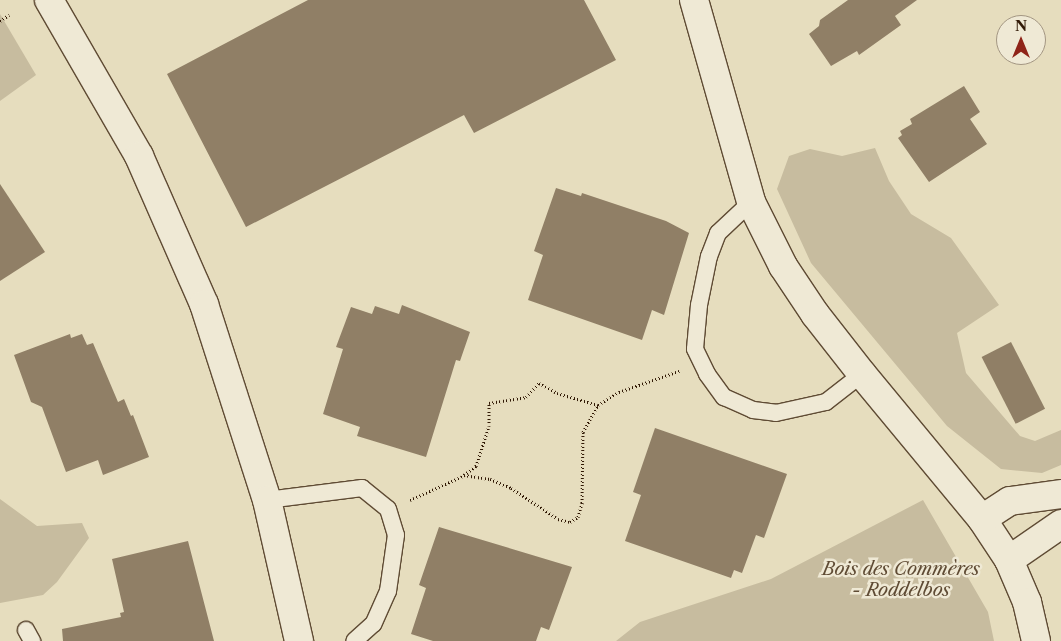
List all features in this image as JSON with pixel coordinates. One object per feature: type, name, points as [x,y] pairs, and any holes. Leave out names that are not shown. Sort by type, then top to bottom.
[{"type":"street","points":[[49,0],[139,156],[204,304],[267,500],[300,641]]},
{"type":"street","points":[[694,0],[751,202],[783,266],[814,314],[982,519],[1009,560],[1027,602],[1036,641]]},
{"type":"street","points":[[982,519],[1010,501],[1061,494]]},
{"type":"street","points":[[1009,560],[1061,524]]},
{"type":"lane","points":[[751,202],[718,233],[709,256],[699,305],[695,349],[702,364],[724,397],[753,410],[776,413],[826,402],[862,374]]},
{"type":"lane","points":[[267,500],[362,488],[388,509],[396,535],[388,591],[373,624],[354,641]]},
{"type":"path","points":[[0,20],[9,15]]},
{"type":"path","points":[[464,475],[490,479],[511,488],[558,519],[570,522],[578,517],[582,504],[583,432],[598,405],[619,392],[702,364]]},
{"type":"path","points":[[388,509],[464,475],[476,466],[489,426],[489,403],[526,397],[539,383],[557,393],[598,405]]},
{"type":"green space","points":[[0,14],[36,75],[0,101]]},
{"type":"green space","points":[[875,148],[889,181],[911,214],[951,238],[999,305],[957,333],[966,373],[1020,436],[1035,441],[1061,430],[1061,465],[1042,473],[1001,469],[947,426],[811,263],[777,189],[789,156],[810,149],[842,156]]},
{"type":"green space","points":[[0,499],[37,526],[82,523],[89,538],[57,582],[43,595],[0,603]]},
{"type":"green space","name":"Bois des Commères - Roddelbos","points":[[923,500],[988,612],[994,641],[616,641],[640,622],[771,579]]},
{"type":"building","points":[[308,0],[584,0],[616,60],[474,133],[464,115],[246,227],[167,74]]},
{"type":"building","points":[[848,0],[917,0],[895,16],[901,25],[859,55],[857,51],[831,66],[809,34],[819,26],[820,20]]},
{"type":"building","points":[[964,86],[980,112],[970,119],[987,144],[929,182],[898,138],[902,135],[900,131],[912,124],[910,119]]},
{"type":"building","points":[[0,184],[45,252],[0,281]]},
{"type":"building","points":[[556,188],[581,196],[582,193],[666,221],[689,233],[664,315],[652,310],[642,340],[528,300],[543,255],[534,251]]},
{"type":"building","points":[[402,305],[470,332],[460,361],[456,360],[426,457],[357,436],[360,427],[323,414],[343,349],[336,347],[351,307],[372,314],[375,306],[399,314]]},
{"type":"building","points":[[70,334],[71,338],[82,334],[87,345],[93,343],[118,402],[124,399],[131,416],[133,415],[149,457],[103,475],[98,460],[66,472],[42,407],[31,402],[14,355]]},
{"type":"building","points":[[1011,342],[1045,409],[1016,424],[982,357]]},
{"type":"building","points":[[655,428],[787,474],[764,538],[756,535],[742,573],[734,570],[731,578],[625,541],[641,495],[633,492]]},
{"type":"building","points":[[439,527],[572,567],[549,630],[541,627],[536,641],[433,641],[411,634],[426,588],[419,585]]},
{"type":"building","points":[[188,541],[214,641],[63,641],[62,629],[121,617],[120,613],[124,612],[112,559]]}]
